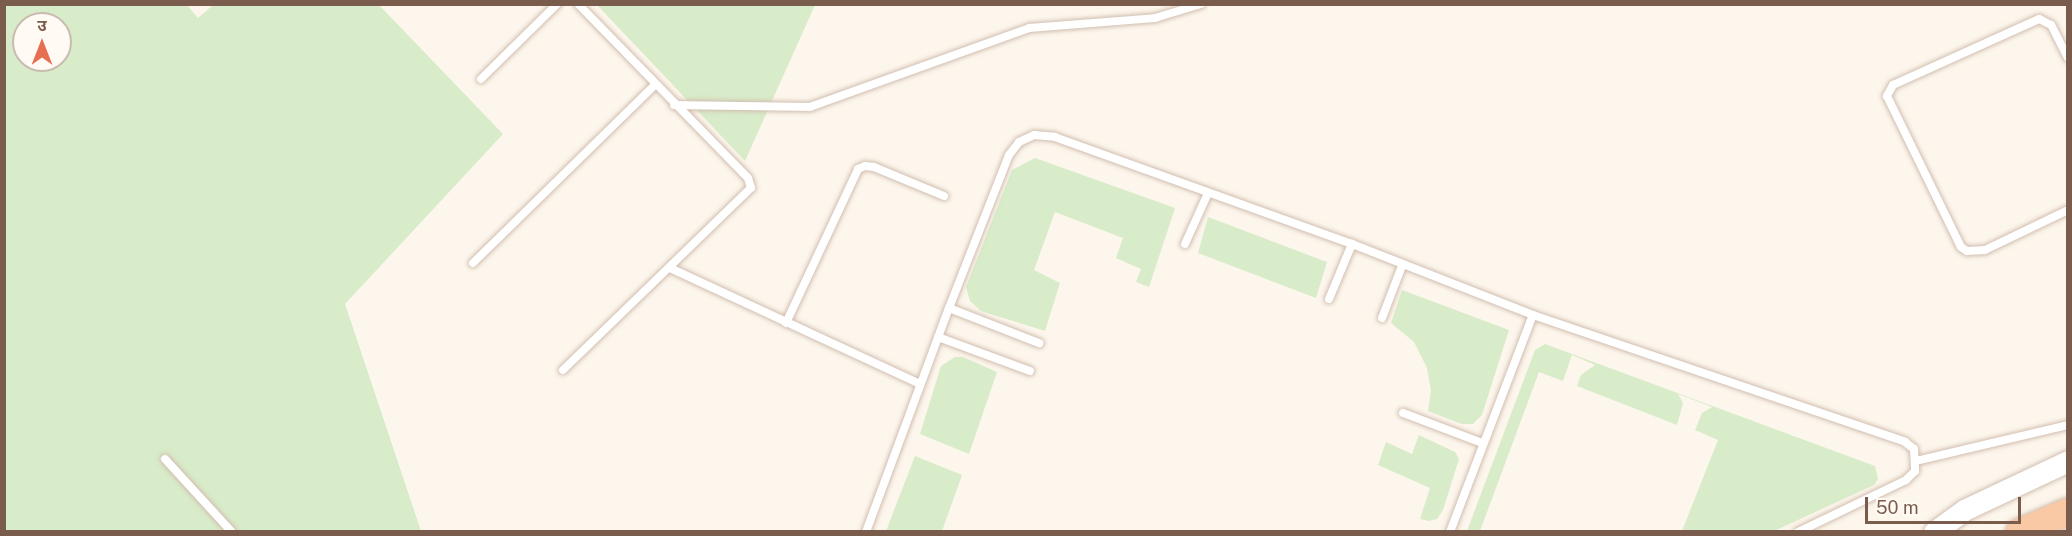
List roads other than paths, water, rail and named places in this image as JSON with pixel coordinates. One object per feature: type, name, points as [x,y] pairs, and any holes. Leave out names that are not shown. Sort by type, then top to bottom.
[{"type":"highway","points":[[2019,531],[2067,511]]},
{"type":"street","points":[[1934,531],[1964,510],[2067,461]]},
{"type":"lane","points":[[481,80],[557,4]]},
{"type":"lane","points":[[563,370],[751,188],[748,178],[674,105],[578,4]]},
{"type":"lane","points":[[674,105],[810,107],[1029,28],[1155,18],[1202,4]]},
{"type":"lane","points":[[2067,58],[2051,25],[2039,19],[1893,85],[1887,96],[1961,247],[1967,251],[1985,250],[2067,210]]},
{"type":"lane","points":[[473,263],[655,85]]},
{"type":"lane","points":[[866,531],[1009,155],[1018,142],[1034,135],[1055,137],[1352,244],[1402,266],[1533,315],[1905,442],[1914,449],[1915,471],[1906,480],[1798,531]]},
{"type":"lane","points":[[786,323],[858,169],[865,166],[874,167],[944,196]]},
{"type":"lane","points":[[1185,244],[1208,193]]},
{"type":"lane","points":[[1329,299],[1352,244]]},
{"type":"lane","points":[[1383,318],[1402,266]]},
{"type":"lane","points":[[670,268],[920,384]]},
{"type":"lane","points":[[949,308],[1039,343]]},
{"type":"lane","points":[[1450,531],[1533,315]]},
{"type":"lane","points":[[938,337],[1030,371]]},
{"type":"lane","points":[[1402,413],[1482,443]]},
{"type":"lane","points":[[1916,461],[2067,425]]},
{"type":"lane","points":[[165,459],[232,531]]}]
